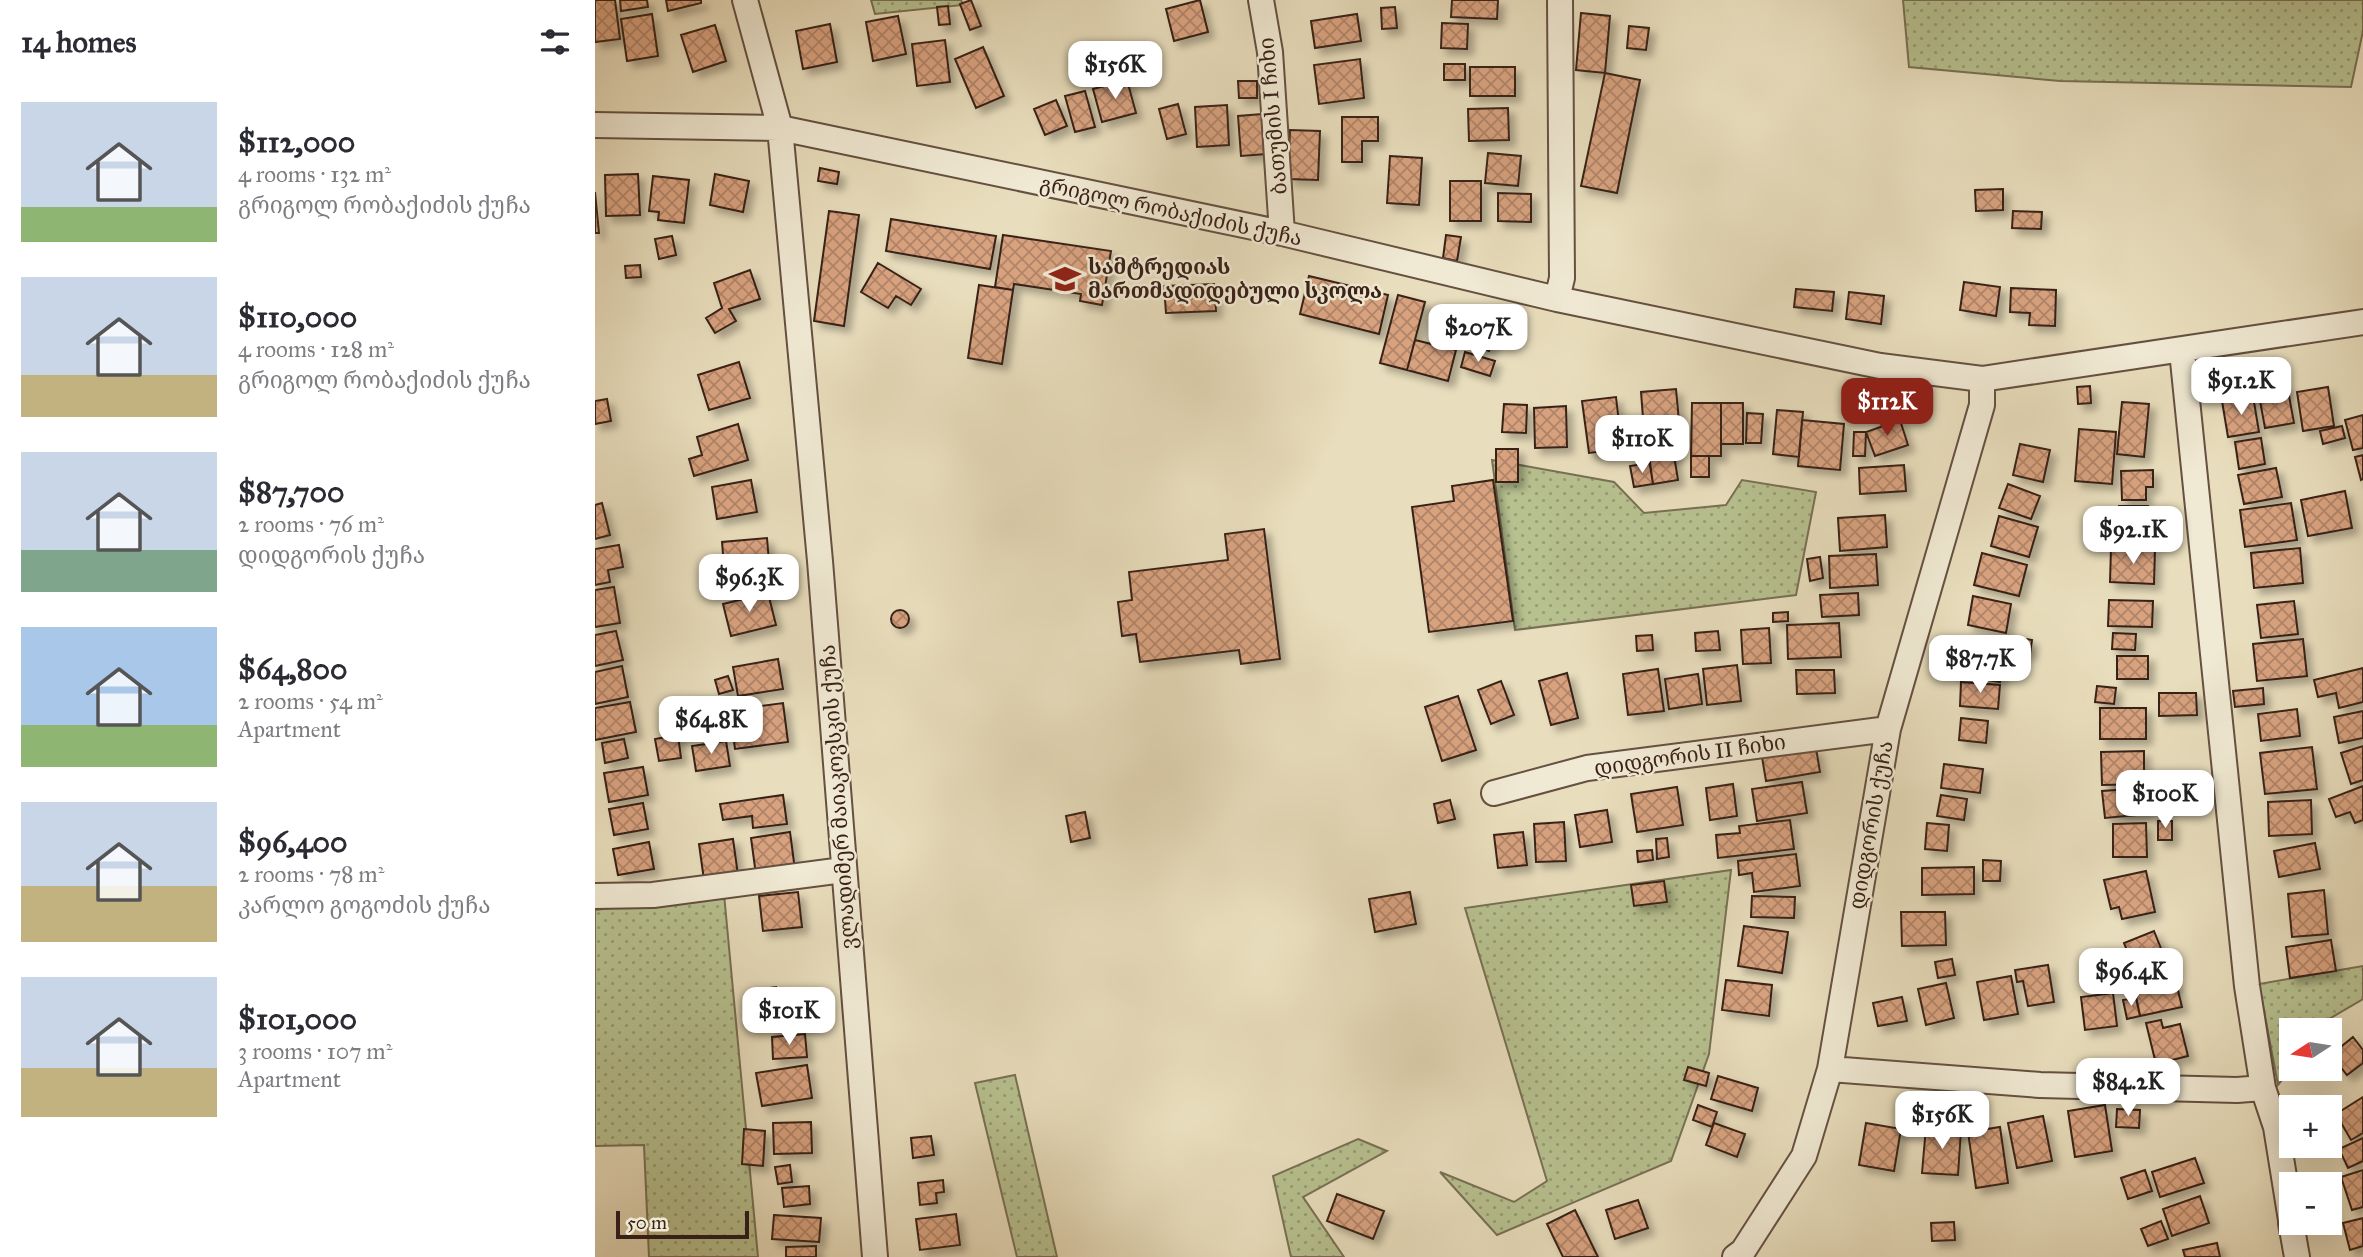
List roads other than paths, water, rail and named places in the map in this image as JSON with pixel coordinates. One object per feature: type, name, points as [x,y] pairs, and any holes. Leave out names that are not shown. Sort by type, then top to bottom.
[{"type":"street","name":"ვლადიმერ მაიაკოვსკის ქუჩა","points":[[745,0],[781,128],[820,561],[875,1257]]},
{"type":"street","name":"ბათუმის I ჩიხი","points":[[1261,0],[1270,52],[1282,233]]},
{"type":"street","points":[[1557,299],[1562,278],[1560,0]]},
{"type":"street","name":"გრიგოლ რობაქიძის ქუჩა","points":[[595,125],[781,128],[1282,233],[1557,299],[1880,366],[1982,379],[2363,322]]},
{"type":"street","points":[[2182,351],[2247,986],[2263,1088],[2276,1127],[2283,1172]]},
{"type":"street","name":"დიდგორის ქუჩა","points":[[1735,1257],[1743,1251],[1804,1156],[1830,1069],[1888,729],[1982,405],[1982,379]]},
{"type":"street","name":"დიდგორის II ჩიხი","points":[[1494,793],[1587,768],[1888,729]]},
{"type":"street","points":[[595,896],[653,895],[843,870]]},
{"type":"street","points":[[1830,1069],[2040,1085],[2237,1090],[2263,1088]]},
{"type":"street","points":[[2293,1235],[2297,1257]]},
{"type":"place","name":"სამტრედიას მართმადიდებული სკოლა","points":[[1065,279]]}]
